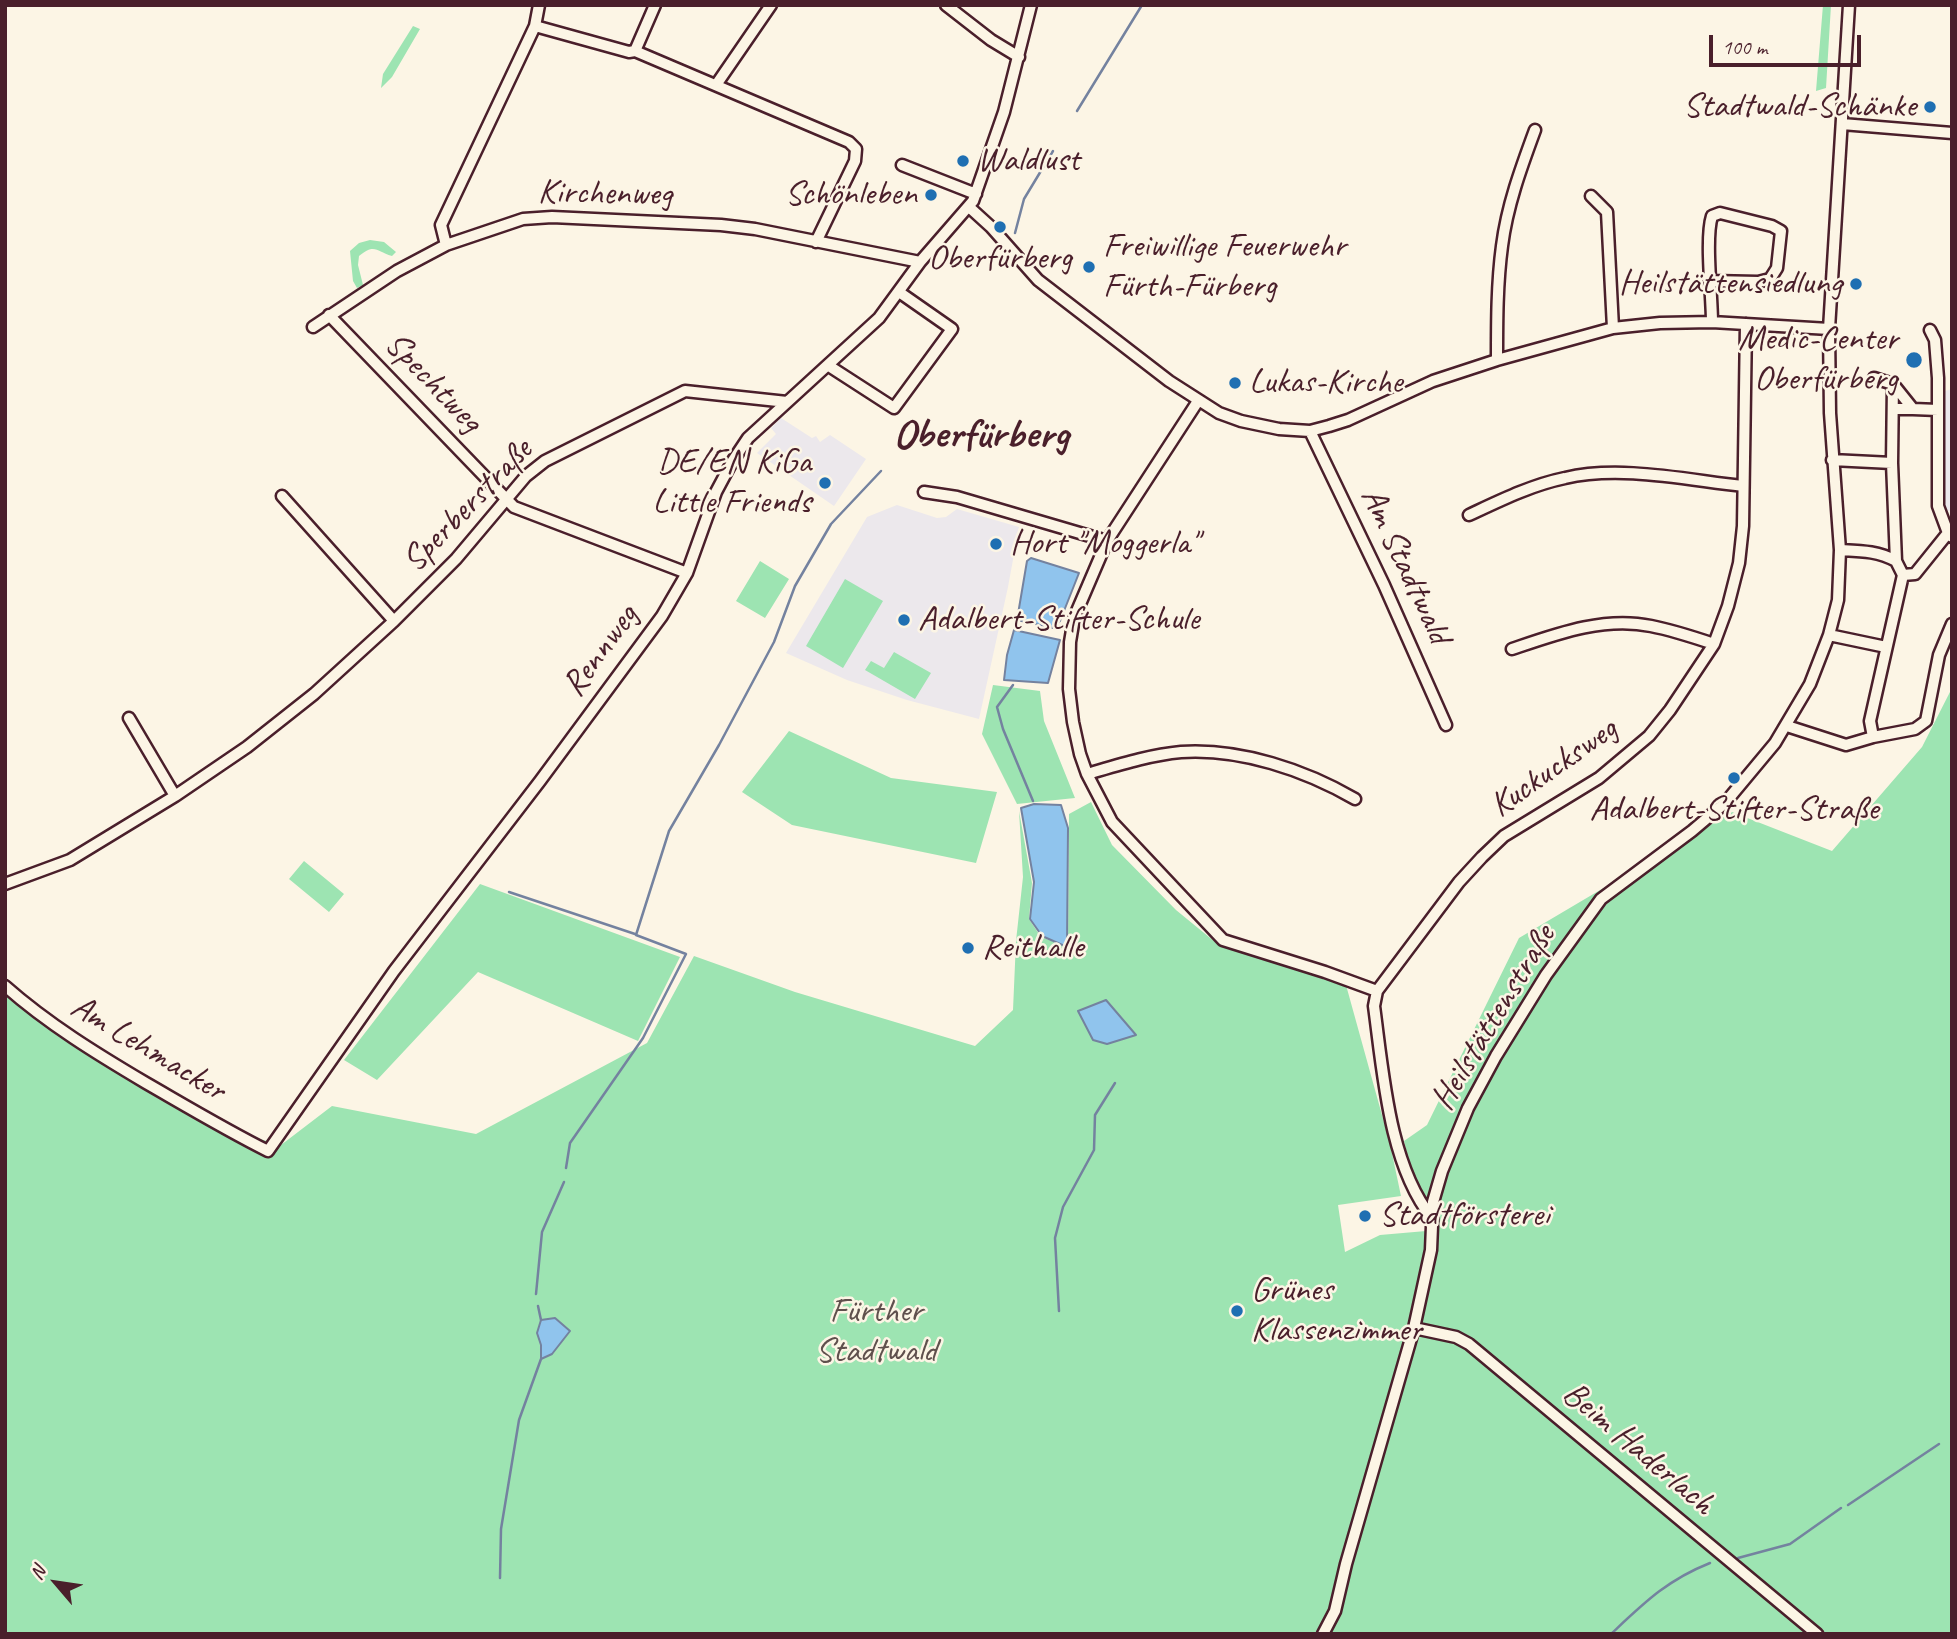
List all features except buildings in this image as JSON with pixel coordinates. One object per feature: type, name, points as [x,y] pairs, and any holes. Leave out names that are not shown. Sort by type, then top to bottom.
[{"type":"street","points":[[446,245],[441,225],[535,26],[539,5]]},
{"type":"street","points":[[635,51],[655,5]]},
{"type":"street","points":[[716,85],[771,5]]},
{"type":"street","points":[[946,5],[991,40],[1019,57]]},
{"type":"street","name":"Rennweg","points":[[268,1151],[394,971],[662,616],[687,573],[716,492],[748,438],[879,318],[920,262],[969,207],[1004,112],[1031,5]]},
{"type":"street","name":"Heilstättenstraße","points":[[1323,1634],[1335,1611],[1414,1328],[1431,1250],[1433,1202],[1442,1171],[1468,1108],[1496,1056],[1546,975],[1601,899],[1725,803],[1787,726],[1810,684],[1829,635],[1838,600],[1840,550],[1832,460],[1829,328],[1849,5]]},
{"type":"street","points":[[535,26],[629,52],[635,51],[843,138],[856,149],[855,161],[816,242]]},
{"type":"street","points":[[1842,124],[1952,133]]},
{"type":"street","points":[[1496,360],[1502,245],[1510,205],[1535,131]]},
{"type":"street","points":[[902,165],[976,194]]},
{"type":"street","points":[[1591,196],[1607,212],[1613,328]]},
{"type":"street","points":[[969,207],[991,227],[1038,280],[1198,401],[1241,421],[1279,429],[1310,431],[1348,421],[1433,381],[1496,360],[1613,328],[1660,323],[1712,322],[1829,328]]},
{"type":"street","points":[[1711,281],[1758,282],[1770,279],[1777,268],[1781,231],[1772,226],[1720,213],[1712,216],[1711,281],[1712,322]]},
{"type":"street","name":"Kirchenweg","points":[[313,327],[397,271],[446,245],[523,219],[552,217],[721,225],[755,229],[920,262]]},
{"type":"street","points":[[829,366],[894,408],[952,329],[900,292]]},
{"type":"street","name":"Spechtweg","points":[[329,315],[514,507],[687,573]]},
{"type":"street","name":"Kuckucksweg","points":[[1377,990],[1459,882],[1482,857],[1504,836],[1599,778],[1638,745],[1671,710],[1714,644],[1728,606],[1739,563],[1743,526],[1746,324]]},
{"type":"street","points":[[1903,575],[1915,574],[1950,535],[1948,516],[1938,506],[1935,340],[1930,330]]},
{"type":"street","points":[[1874,378],[1893,384],[1913,409]]},
{"type":"street","points":[[1873,737],[1870,721],[1903,575],[1896,561],[1892,463],[1893,384]]},
{"type":"street","name":"Sperberstraße","points":[[5,884],[70,860],[175,796],[247,747],[314,694],[394,621],[456,559],[526,477],[545,461],[685,391],[786,402]]},
{"type":"street","points":[[1198,401],[1107,541],[1074,618],[1070,642],[1069,689],[1080,754],[1087,774],[1112,822],[1223,940],[1377,990],[1374,1006],[1390,1115],[1415,1195],[1432,1218]]},
{"type":"street","points":[[1893,409],[1938,410]]},
{"type":"street","name":"Am Stadtwald","points":[[1310,431],[1384,585],[1446,725]]},
{"type":"street","points":[[1832,460],[1892,463]]},
{"type":"street","points":[[1469,515],[1565,477],[1615,472],[1743,486]]},
{"type":"street","points":[[924,492],[957,496],[1107,541]]},
{"type":"street","name":"Sperberstraße","points":[[282,496],[394,621]]},
{"type":"street","points":[[1840,550],[1870,551],[1884,554],[1896,561]]},
{"type":"street","points":[[1512,649],[1567,630],[1609,624],[1648,625],[1714,644]]},
{"type":"street","points":[[1787,726],[1846,745],[1915,729],[1926,721],[1939,655],[1952,624]]},
{"type":"street","points":[[1829,635],[1885,647]]},
{"type":"street","points":[[129,718],[175,796]]},
{"type":"street","points":[[1087,774],[1148,757],[1183,752],[1216,753],[1255,760],[1308,776],[1355,799]]},
{"type":"street","name":"Am Lehmacker","points":[[5,986],[32,1010],[104,1058],[202,1116],[268,1151]]},
{"type":"street","name":"Beim Haderlach","points":[[1414,1328],[1457,1337],[1469,1344],[1817,1634]]},
{"type":"shaded area","points":[[1952,389],[1951,512],[1942,506],[1941,392]]},
{"type":"shaded area","name":"DE/EN KiGa Little Friends","points":[[781,418],[812,438],[816,436],[820,442],[830,435],[866,459],[834,506],[757,453],[776,434],[771,428]]},
{"type":"shaded area","name":"Adalbert-Stifter-Schule","points":[[897,505],[937,518],[946,517],[957,509],[1019,527],[979,719],[907,700],[847,680],[786,653],[867,517]]},
{"type":"green space","points":[[1823,5],[1831,5],[1826,88],[1816,91]]},
{"type":"green space","points":[[413,26],[420,29],[392,77],[381,88],[383,74]]},
{"type":"green space","points":[[370,240],[384,242],[396,252],[392,256],[372,249],[359,256],[358,265],[363,285],[357,288],[353,281],[350,251],[359,243]]},
{"type":"green space","points":[[760,561],[789,579],[765,618],[736,601]]},
{"type":"green space","points":[[845,579],[883,601],[843,668],[806,646]]},
{"type":"green space","points":[[894,652],[931,673],[915,699],[865,670],[871,661],[884,668]]},
{"type":"green space","points":[[993,685],[1040,691],[1044,721],[1075,798],[1017,804],[982,734]]},
{"type":"green space","name":"Fürther Stadtwald","points":[[1952,688],[1952,1634],[5,1634],[5,988],[44,1022],[101,1063],[200,1122],[281,1145],[332,1106],[476,1134],[647,1043],[694,956],[795,992],[975,1046],[1013,1010],[1016,941],[1023,877],[1019,811],[1032,883],[1029,919],[1041,937],[1068,947],[1069,814],[1091,802],[1112,845],[1176,910],[1220,946],[1346,985],[1390,1144],[1401,1196],[1338,1205],[1345,1252],[1380,1235],[1426,1231],[1404,1141],[1427,1125],[1519,938],[1732,812],[1832,851],[1922,747]]},
{"type":"green space","points":[[789,731],[891,778],[997,792],[976,863],[792,825],[742,792]]},
{"type":"green space","points":[[304,861],[344,894],[329,912],[289,879]]},
{"type":"green space","points":[[480,884],[680,957],[638,1041],[478,972],[377,1080],[344,1060]]},
{"type":"water","points":[[1031,558],[1079,573],[1060,621],[1053,628],[1017,620],[1027,561]]},
{"type":"water","points":[[1014,630],[1060,640],[1048,683],[1004,680]]},
{"type":"water","points":[[1034,804],[1061,805],[1068,828],[1067,947],[1042,936],[1030,919],[1034,882],[1021,808]]},
{"type":"water","points":[[1106,1000],[1136,1035],[1107,1044],[1093,1040],[1078,1011]]},
{"type":"water","points":[[555,1318],[570,1331],[552,1354],[541,1359],[541,1345],[537,1333],[541,1320]]},
{"type":"waterway","points":[[1077,111],[1142,5]]},
{"type":"waterway","points":[[1015,233],[1024,199],[1053,151]]},
{"type":"waterway","points":[[566,1168],[570,1143],[643,1038],[686,954],[636,935],[669,831],[774,642],[795,586],[831,524],[881,471]]},
{"type":"waterway","points":[[1013,685],[997,707],[1003,729],[1033,801]]},
{"type":"waterway","points":[[509,892],[635,934]]},
{"type":"waterway","points":[[1059,1311],[1055,1238],[1063,1207],[1094,1150],[1095,1115],[1115,1083]]},
{"type":"waterway","points":[[536,1294],[542,1232],[564,1182]]},
{"type":"waterway","points":[[538,1306],[541,1320]]},
{"type":"waterway","points":[[500,1578],[501,1529],[519,1420],[541,1359]]},
{"type":"waterway","points":[[1848,1505],[1939,1444]]},
{"type":"waterway","points":[[1738,1558],[1790,1544],[1841,1508]]},
{"type":"waterway","points":[[1611,1634],[1645,1602],[1668,1585],[1710,1563]]},
{"type":"place","name":"Stadtwald-Schänke","points":[[1930,107]]},
{"type":"place","name":"Waldlust","points":[[963,161]]},
{"type":"place","name":"Schönleben","points":[[931,195]]},
{"type":"place","name":"Oberfürberg","points":[[1000,227]]},
{"type":"place","name":"Freiwillige Feuerwehr Fürth-Fürberg","points":[[1089,267]]},
{"type":"place","name":"Heilstättensiedlung","points":[[1856,284]]},
{"type":"place","name":"Medic-Center Oberfürberg","points":[[1914,360]]},
{"type":"place","name":"Lukas-Kirche","points":[[1235,383]]},
{"type":"place","name":"DE/EN KiGa Little Friends","points":[[825,483]]},
{"type":"place","name":"Hort \"Moggerla\"","points":[[996,544]]},
{"type":"place","name":"Adalbert-Stifter-Schule","points":[[904,620]]},
{"type":"place","name":"Adalbert-Stifter-Straße","points":[[1734,778]]},
{"type":"place","name":"Reithalle","points":[[968,948]]},
{"type":"place","name":"Stadtförsterei","points":[[1365,1216]]},
{"type":"place","name":"Grünes Klassenzimmer","points":[[1237,1311]]},
{"type":"district","name":"Oberfürberg","points":[[981,436]]}]
